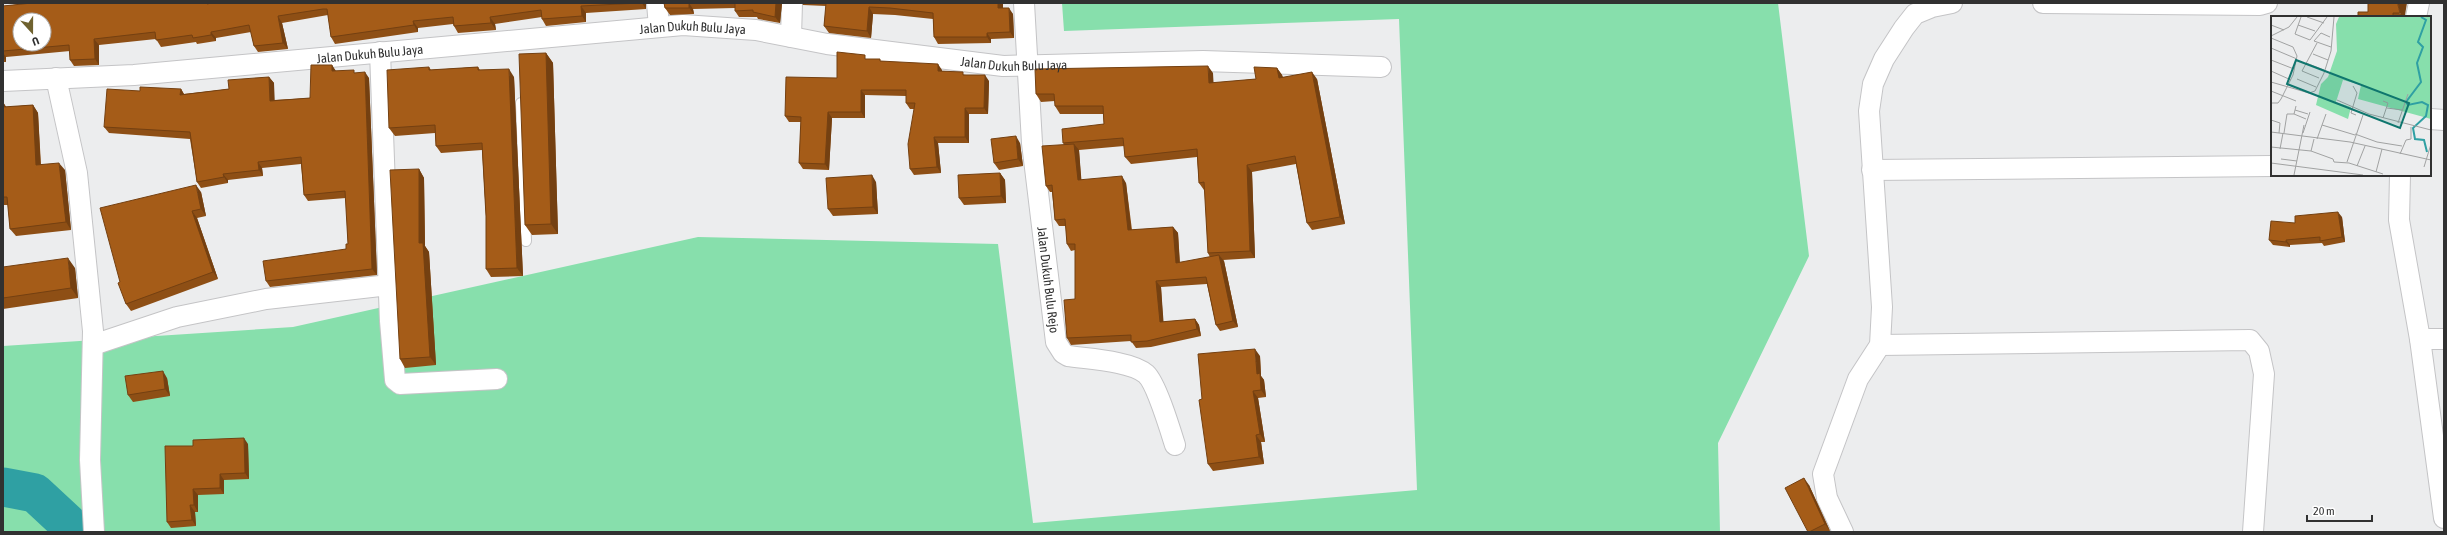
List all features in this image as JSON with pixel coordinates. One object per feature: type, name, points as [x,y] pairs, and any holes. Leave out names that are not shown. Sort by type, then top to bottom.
[{"type":"street","points":[[657,3],[659,27]]},
{"type":"street","points":[[791,37],[792,3]]},
{"type":"street","name":"Jalan Dukuh Bulu Rejo","points":[[1024,3],[1026,66],[1032,143],[1056,342],[1063,353],[1068,356],[1133,367],[1146,374],[1153,387],[1175,445]]},
{"type":"street","points":[[1843,532],[1827,498],[1823,474],[1858,379],[1880,345],[1882,307],[1869,111],[1873,84],[1884,59],[1916,14],[1932,7],[1952,3]]},
{"type":"street","points":[[2043,3],[2260,5],[2267,3]]},
{"type":"street","points":[[2416,16],[2419,3]]},
{"type":"street","name":"Jalan Dukuh Bulu Jaya","points":[[3,81],[134,75],[380,52],[519,43],[683,25],[720,27],[791,37],[827,44],[996,65],[1026,66],[1204,61],[1381,67]]},
{"type":"street","points":[[380,52],[394,376],[397,383],[497,380]]},
{"type":"street","points":[[56,78],[76,173],[93,345],[90,460],[94,532]]},
{"type":"street","points":[[2431,119],[2444,120]]},
{"type":"street","points":[[1872,170],[2271,166]]},
{"type":"street","points":[[2400,176],[2399,220],[2420,339],[2444,518]]},
{"type":"street","points":[[93,345],[177,317],[266,299],[389,285]]},
{"type":"street","points":[[2420,339],[2444,339]]},
{"type":"street","points":[[1880,345],[2250,340],[2259,352],[2264,374],[2253,532]]},
{"type":"lane","points":[[521,93],[526,241]]},
{"type":"green space","points":[[1062,3],[1778,3],[1809,256],[1718,443],[1720,532],[3,532],[3,346],[293,327],[698,237],[998,244],[1033,523],[1417,490],[1399,19],[1064,31]]},
{"type":"building","points":[[32,3],[639,3],[581,6],[582,16],[542,19],[541,10],[490,17],[491,23],[454,26],[453,17],[413,21],[414,25],[331,37],[327,9],[323,9],[278,16],[283,43],[254,46],[249,25],[211,32],[211,35],[193,38],[192,35],[156,40],[155,32],[94,39],[95,59],[70,60],[69,45],[52,47],[52,12],[12,12],[12,50],[3,51],[3,6]]},
{"type":"building","points":[[664,3],[689,3],[689,8],[665,8]]},
{"type":"building","points":[[735,3],[776,3],[775,17],[753,12],[753,10],[735,11]]},
{"type":"building","points":[[826,3],[998,3],[998,8],[1009,8],[1010,32],[987,33],[987,37],[934,37],[933,13],[869,7],[867,31],[824,26]]},
{"type":"building","points":[[2368,3],[2398,3],[2400,13],[2393,13],[2393,16],[2358,16],[2358,12],[2368,12]]},
{"type":"building","points":[[837,52],[865,55],[865,59],[880,59],[880,61],[938,64],[938,71],[963,72],[963,75],[985,75],[984,108],[965,108],[965,137],[934,137],[937,167],[910,169],[908,144],[915,103],[906,103],[906,90],[861,90],[861,112],[828,112],[825,164],[799,163],[801,117],[785,116],[786,77],[837,78]]},
{"type":"building","points":[[546,53],[551,224],[525,225],[519,54]]},
{"type":"building","points":[[311,65],[332,65],[332,71],[354,70],[354,73],[365,72],[372,269],[266,281],[263,261],[346,249],[346,244],[348,244],[345,191],[304,195],[301,157],[258,162],[259,170],[223,174],[224,177],[197,182],[190,132],[104,127],[107,89],[140,91],[140,87],[181,89],[180,95],[229,89],[228,80],[269,77],[270,101],[310,98]]},
{"type":"building","points":[[1208,66],[1209,83],[1256,79],[1254,67],[1277,68],[1279,78],[1312,72],[1340,217],[1307,223],[1295,156],[1247,165],[1250,251],[1208,253],[1204,182],[1199,183],[1197,149],[1125,157],[1123,138],[1063,143],[1062,129],[1104,124],[1103,106],[1055,106],[1054,94],[1036,94],[1035,69]]},
{"type":"building","points":[[429,67],[429,70],[478,67],[478,70],[509,69],[517,268],[486,269],[486,216],[482,143],[436,146],[435,125],[389,128],[387,70]]},
{"type":"building","points":[[33,105],[36,165],[59,163],[66,222],[10,229],[7,197],[3,197],[3,107]]},
{"type":"building","points":[[1016,136],[1018,159],[994,163],[991,139]]},
{"type":"building","points":[[1074,144],[1078,180],[1122,176],[1128,230],[1173,227],[1176,263],[1219,255],[1233,321],[1216,325],[1206,277],[1156,281],[1160,322],[1195,319],[1197,329],[1147,341],[1131,342],[1131,335],[1067,338],[1064,300],[1075,299],[1075,244],[1067,244],[1065,219],[1055,220],[1052,185],[1046,186],[1042,146]]},
{"type":"building","points":[[419,169],[419,243],[423,243],[430,357],[400,359],[390,170]]},
{"type":"building","points":[[1000,173],[1001,196],[959,198],[958,175]]},
{"type":"building","points":[[872,175],[873,207],[828,209],[826,178]]},
{"type":"building","points":[[196,185],[201,209],[192,211],[213,272],[126,304],[118,283],[120,282],[100,208]]},
{"type":"building","points":[[2338,212],[2342,237],[2320,241],[2320,237],[2286,240],[2286,242],[2269,240],[2271,221],[2295,223],[2295,216]]},
{"type":"building","points":[[68,258],[71,288],[3,298],[3,267]]},
{"type":"building","points":[[1255,349],[1257,374],[1260,373],[1261,390],[1253,391],[1260,434],[1256,435],[1259,457],[1208,464],[1199,400],[1202,399],[1198,354]]},
{"type":"building","points":[[163,371],[165,389],[128,395],[125,376]]},
{"type":"building","points":[[244,438],[245,473],[220,474],[220,488],[193,489],[194,505],[190,505],[192,520],[167,522],[165,446],[193,446],[193,440]]},
{"type":"building","points":[[1804,478],[1825,524],[1809,532],[1785,488]]},
{"type":"waterway","points":[[3,487],[35,493],[77,532]]}]
